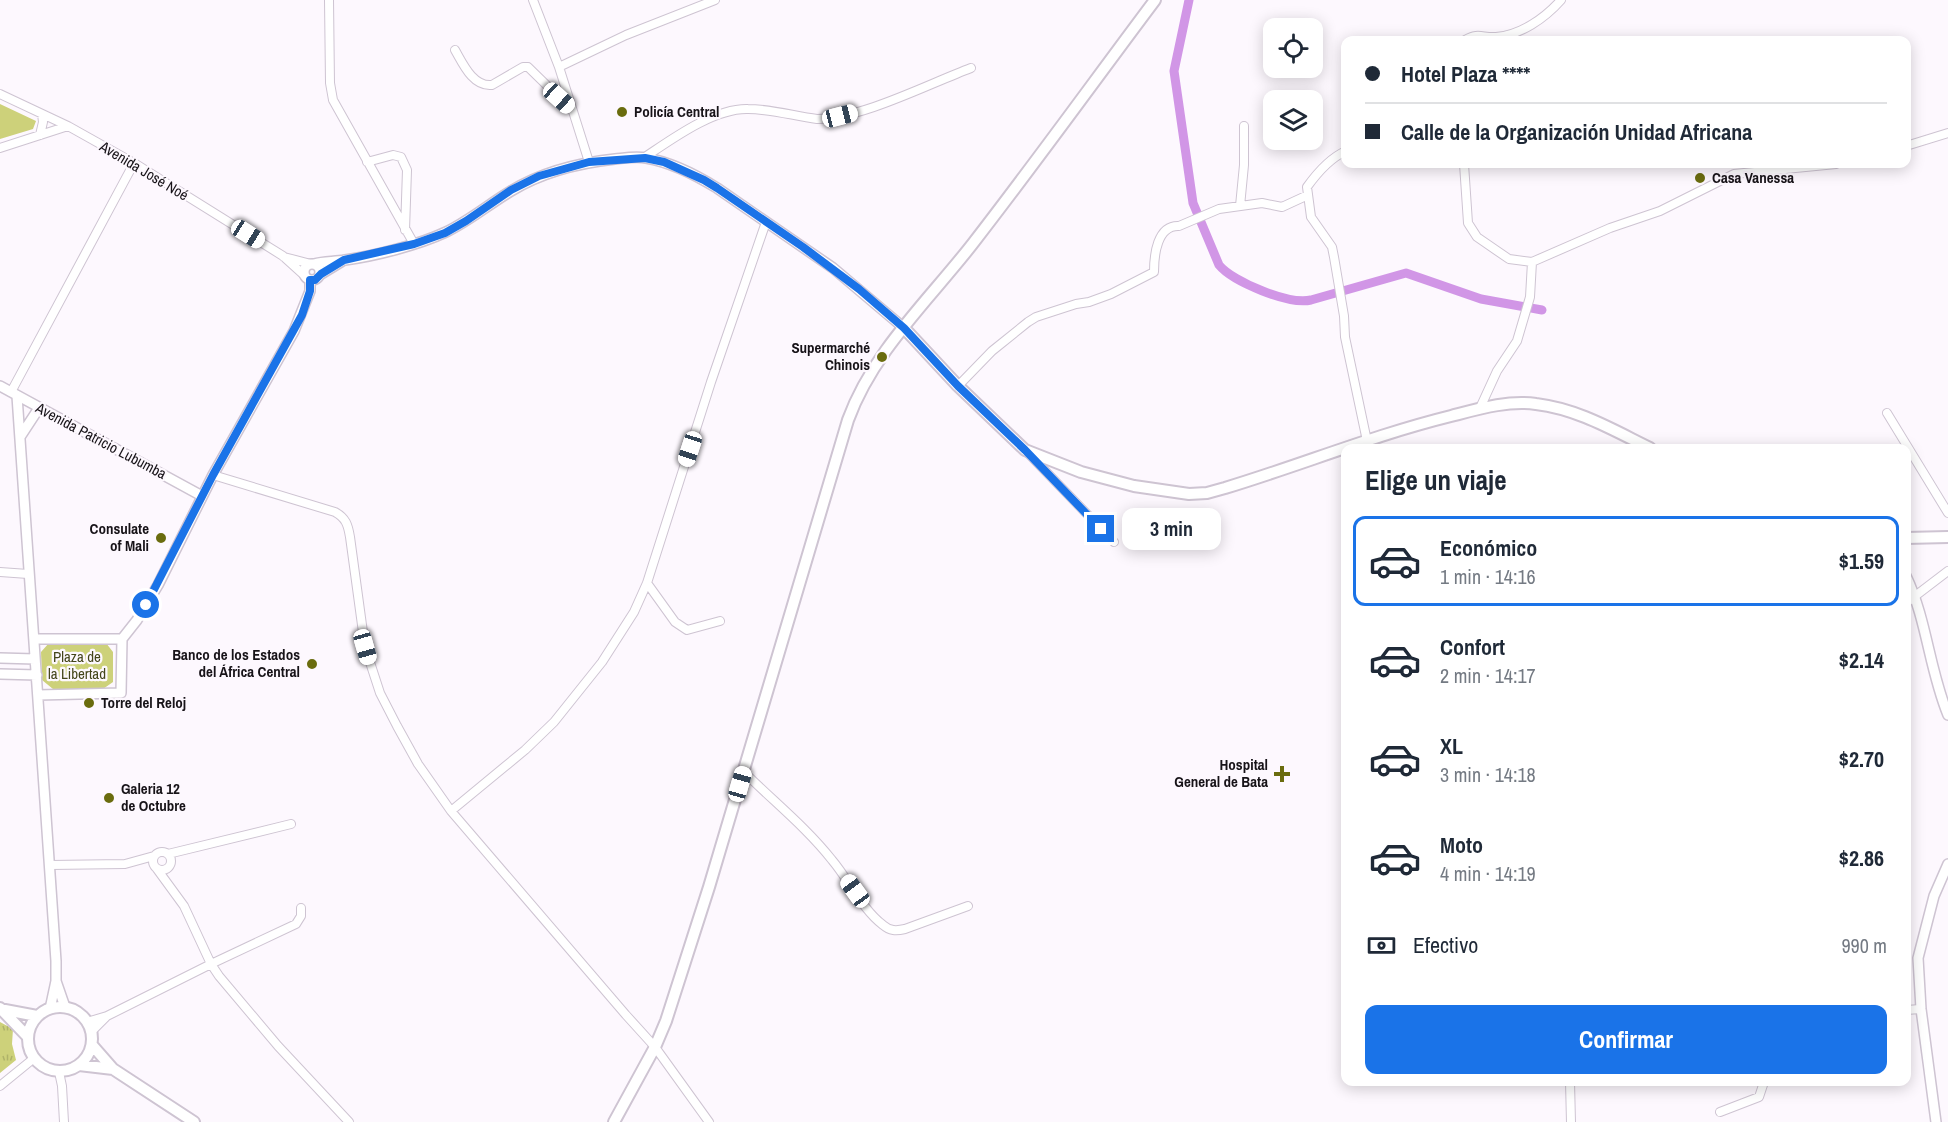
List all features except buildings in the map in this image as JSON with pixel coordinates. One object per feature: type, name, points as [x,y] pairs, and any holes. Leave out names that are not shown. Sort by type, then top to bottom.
[{"type":"main road","points":[[614,1122],[655,1047],[688,955],[848,420],[859,393],[878,360],[974,243],[1155,0]]},
{"type":"main road","points":[[904,328],[958,386],[1025,450],[1090,474],[1134,486],[1189,494],[1208,493],[1341,450]]},
{"type":"main road","points":[[1358,444],[1480,408],[1534,403],[1591,418],[1642,444]]},
{"type":"main road","points":[[1911,538],[1948,537]]},
{"type":"main road","points":[[79,1065],[92,1046],[89,1027],[77,1012],[65,1007],[50,1009],[37,1016],[27,1035],[27,1044],[33,1059],[40,1066],[59,1072],[79,1065],[113,1069]]},
{"type":"main road","points":[[2,1009],[37,1016]]},
{"type":"main road","points":[[2,1009],[27,1035]]},
{"type":"main road","points":[[92,1046],[113,1069],[194,1122]]},
{"type":"street","points":[[329,0],[331,92],[367,162],[414,244]]},
{"type":"street","points":[[533,0],[559,68],[589,162]]},
{"type":"street","points":[[559,68],[626,35],[715,0]]},
{"type":"street","points":[[1499,36],[1529,27],[1551,11],[1561,0]]},
{"type":"street","points":[[455,50],[467,72],[487,86],[523,67],[528,67],[573,110]]},
{"type":"street","points":[[645,158],[709,118],[725,113],[746,109],[828,119],[871,108],[971,68]]},
{"type":"street","name":"Avenida José Noé","points":[[0,94],[68,126],[134,163],[283,256],[307,278]]},
{"type":"street","points":[[40,135],[44,122],[42,114]]},
{"type":"street","points":[[0,148],[68,126]]},
{"type":"street","points":[[1240,206],[1245,126]]},
{"type":"street","points":[[1911,144],[1948,133]]},
{"type":"street","points":[[1341,153],[1318,173],[1307,187],[1311,217],[1332,247],[1349,361],[1367,441]]},
{"type":"street","points":[[367,162],[393,155],[401,156],[408,170],[405,230]]},
{"type":"street","points":[[38,695],[121,693],[122,639],[152,595],[213,475],[302,315],[310,291],[306,267],[312,264],[328,260],[344,260],[414,244],[445,233],[511,190],[539,176],[589,162],[645,158],[664,162],[704,180],[833,268],[904,328]]},
{"type":"street","points":[[50,1009],[56,981],[50,865],[20,437],[14,394],[134,163]]},
{"type":"street","points":[[1464,168],[1468,223],[1477,237],[1509,259],[1532,262],[1610,228],[1660,211],[1734,174],[1795,168]]},
{"type":"street","points":[[958,386],[992,351],[1036,317],[1111,294],[1154,272],[1154,253],[1164,232],[1173,226],[1204,217],[1210,212],[1240,206],[1262,203],[1282,207],[1308,195]]},
{"type":"street","points":[[451,811],[554,723],[602,662],[634,612],[647,583],[711,382],[766,222]]},
{"type":"street","name":"Avenida José Noé","points":[[283,256],[312,264]]},
{"type":"street","points":[[307,278],[315,280],[344,260]]},
{"type":"street","points":[[1480,408],[1497,371],[1517,341],[1530,297],[1532,262]]},
{"type":"street","points":[[312,264],[320,268],[321,274]]},
{"type":"street","name":"Avenida Patricio Lubumba","points":[[0,386],[202,496]]},
{"type":"street","points":[[20,437],[39,408]]},
{"type":"street","points":[[1887,413],[1906,444]]},
{"type":"street","points":[[1025,450],[1114,542]]},
{"type":"street","points":[[1911,452],[1948,513]]},
{"type":"street","points":[[213,475],[335,512],[343,517],[350,537],[365,647],[380,693],[418,764],[451,811],[655,1047],[709,1122]]},
{"type":"street","points":[[1911,600],[1948,571]]},
{"type":"street","points":[[0,572],[28,574]]},
{"type":"street","points":[[647,583],[675,622],[687,630],[720,621]]},
{"type":"street","points":[[1911,586],[1925,628],[1935,680],[1948,714]]},
{"type":"street","points":[[34,639],[122,639]]},
{"type":"street","points":[[0,658],[35,659]]},
{"type":"street","points":[[0,674],[37,675]]},
{"type":"street","points":[[743,771],[817,842],[873,915],[890,930],[905,929],[968,906]]},
{"type":"street","points":[[133,864],[160,852],[168,854],[291,824]]},
{"type":"street","points":[[168,854],[171,859],[169,866],[171,885]]},
{"type":"street","points":[[154,856],[153,864],[171,885],[184,906],[219,976],[278,1046],[349,1122]]},
{"type":"street","points":[[50,865],[133,864],[165,870],[169,866]]},
{"type":"street","points":[[1936,1122],[1921,1009],[1918,958],[1934,896],[1948,864]]},
{"type":"street","points":[[89,1027],[107,1016],[296,924],[301,916],[301,908]]},
{"type":"street","points":[[56,981],[65,1007]]},
{"type":"street","points":[[1911,1010],[1921,1009]]},
{"type":"street","points":[[0,1086],[33,1059]]},
{"type":"street","points":[[59,1072],[64,1122]]},
{"type":"street","points":[[1570,1086],[1571,1122]]},
{"type":"street","points":[[1720,1113],[1759,1097],[1763,1086]]},
{"type":"green space","points":[[0,104],[36,121],[33,129],[0,139]]},
{"type":"green space","name":"Plaza de la Libertad","points":[[49,643],[106,643],[113,652],[113,682],[103,689],[53,689],[42,680],[41,652]]},
{"type":"green space","points":[[0,1022],[13,1029],[12,1044],[16,1060],[0,1073]]},
{"type":"waterway","points":[[1189,0],[1174,71],[1193,203],[1219,265],[1226,272],[1262,291],[1301,301],[1406,273],[1481,299],[1542,310]]},
{"type":"place","name":"Policía Central","points":[[622,112]]},
{"type":"place","name":"Casa Vanessa","points":[[1700,178]]},
{"type":"place","name":"Supermarché Chinois","points":[[882,357]]},
{"type":"place","name":"Consulate of Mali","points":[[161,538]]},
{"type":"place","name":"Banco de los Estados del África Central","points":[[312,664]]},
{"type":"place","name":"Torre del Reloj","points":[[89,703]]},
{"type":"place","name":"Hospital General de Bata","points":[[1282,774]]},
{"type":"place","name":"Galeria 12 de Octubre","points":[[109,798]]},
{"type":"route","points":[[146,605],[213,475],[302,315],[310,291],[310,280],[315,280],[344,260],[414,244],[445,233],[511,190],[539,176],[589,162],[628,158],[645,158],[664,162],[704,180],[833,268],[904,328],[958,386],[1025,450],[1101,529]]}]
